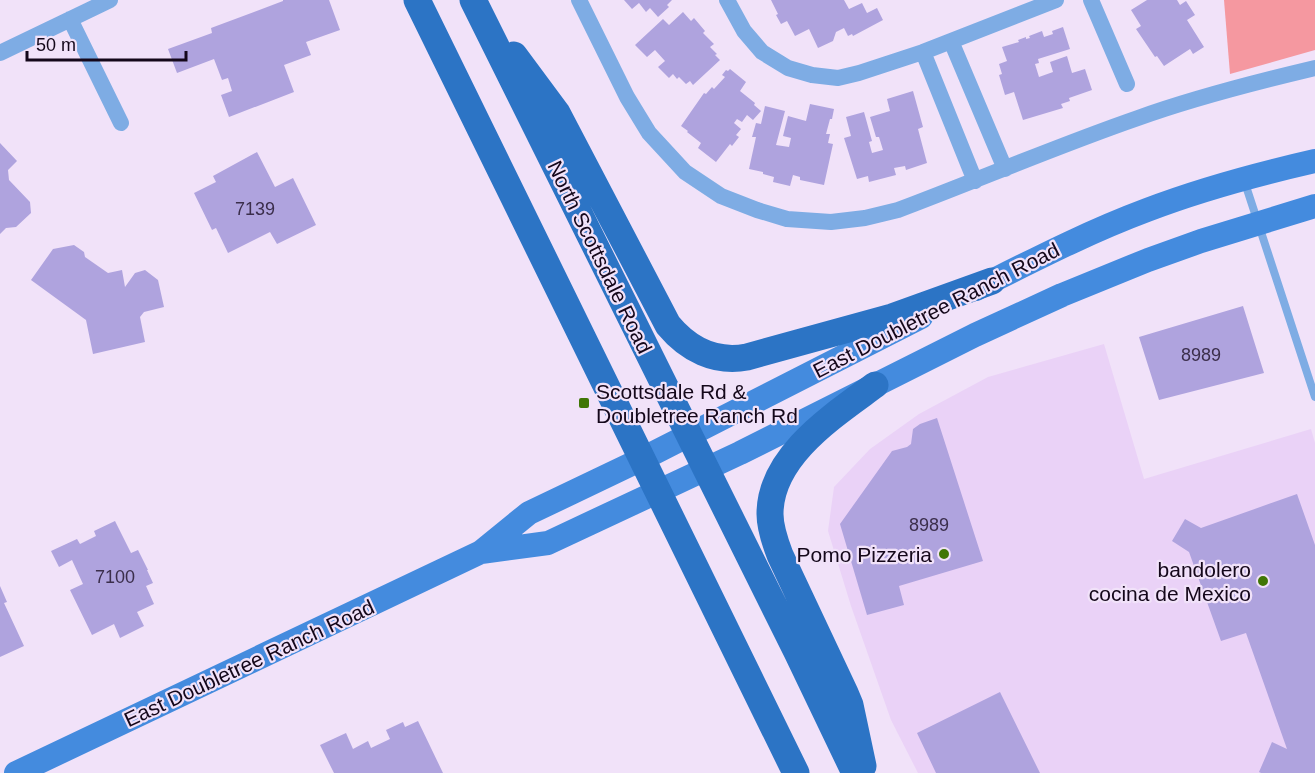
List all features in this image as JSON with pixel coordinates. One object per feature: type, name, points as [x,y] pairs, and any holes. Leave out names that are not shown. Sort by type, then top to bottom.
[{"type":"main road","points":[[417,0],[796,773]]},
{"type":"main road","points":[[473,0],[557,113],[668,325],[677,336],[700,352],[721,358],[747,357],[892,317],[992,281]]},
{"type":"main road","name":"North Scottsdale Road","points":[[473,0],[855,773]]},
{"type":"main road","name":"East Doubletree Ranch Road","points":[[16,773],[481,552],[529,513],[642,459],[1074,241],[1182,197],[1315,161]]},
{"type":"main road","name":"East Doubletree Ranch Road","points":[[481,552],[548,543],[1062,295],[1148,260],[1258,222],[1315,206]]},
{"type":"main road","points":[[865,773],[850,705],[780,555],[770,517],[770,507],[776,485],[791,457],[808,438],[875,385]]},
{"type":"street","points":[[0,53],[110,0]]},
{"type":"street","points":[[579,0],[627,97],[649,133],[685,172],[721,196],[787,219],[831,222],[865,218],[898,210],[1139,117],[1315,68]]},
{"type":"street","points":[[727,0],[744,31],[762,52],[788,68],[812,75],[838,78],[923,52],[1056,0]]},
{"type":"street","points":[[1090,0],[1127,84]]},
{"type":"street","points":[[70,19],[121,123]]},
{"type":"street","points":[[951,41],[1005,169]]},
{"type":"street","points":[[923,52],[975,181]]},
{"type":"lane","points":[[1244,179],[1315,397]]},
{"type":"shaded area","points":[[1224,0],[1315,0],[1315,50],[1230,74]]},
{"type":"shaded area","points":[[1104,344],[1144,479],[1311,429],[1315,443],[1315,773],[918,773],[891,720],[851,606],[828,531],[834,487],[870,449],[919,414],[988,377]]},
{"type":"building","points":[[283,0],[329,0],[340,30],[306,42],[311,55],[284,65],[294,92],[229,117],[221,95],[232,91],[228,78],[222,80],[214,59],[177,73],[168,49],[212,33],[211,28]]},
{"type":"building","points":[[624,0],[672,0],[667,5],[669,7],[658,17],[650,8],[646,12],[639,3],[632,9]]},
{"type":"building","points":[[771,0],[844,0],[849,9],[862,3],[867,13],[877,8],[883,20],[853,36],[852,34],[848,36],[844,28],[836,32],[833,41],[818,48],[809,29],[795,36],[787,21],[781,24]]},
{"type":"building","points":[[1147,0],[1177,0],[1180,5],[1186,1],[1195,15],[1187,20],[1204,47],[1193,54],[1190,49],[1164,66],[1136,29],[1141,26],[1131,10]]},
{"type":"building","points":[[683,12],[691,21],[694,18],[705,31],[703,33],[714,44],[710,47],[720,60],[693,85],[690,81],[686,84],[673,74],[669,78],[658,67],[665,61],[655,50],[647,57],[635,45],[663,19],[669,25]]},
{"type":"building","points":[[1063,27],[1070,49],[1038,59],[1039,63],[1035,64],[1039,77],[1053,72],[1050,62],[1067,56],[1072,73],[1085,69],[1092,90],[1069,98],[1070,101],[1061,104],[1063,108],[1023,120],[1014,92],[1005,95],[999,75],[1002,74],[999,64],[1007,61],[1002,47],[1019,42],[1018,40],[1026,37],[1026,39],[1030,38],[1029,36],[1042,31],[1044,37]]},
{"type":"building","points":[[730,69],[746,82],[740,91],[761,111],[753,120],[747,115],[742,122],[737,119],[734,123],[741,129],[736,135],[739,137],[732,146],[730,144],[716,162],[698,148],[701,143],[681,126],[704,93],[706,94],[712,87],[714,89],[725,77],[722,75],[726,70]]},
{"type":"building","points":[[913,91],[923,127],[918,129],[927,163],[906,170],[905,166],[894,168],[896,175],[869,182],[868,176],[857,179],[844,138],[851,136],[846,117],[864,112],[872,141],[869,142],[872,153],[883,150],[870,117],[890,111],[887,99]]},
{"type":"building","points":[[810,104],[834,109],[826,134],[830,134],[828,143],[833,144],[824,185],[800,180],[800,177],[793,175],[790,186],[773,182],[774,177],[749,169],[756,137],[752,137],[756,123],[761,124],[765,106],[785,111],[776,145],[789,147],[791,138],[783,136],[788,116],[806,121]]},
{"type":"building","points":[[0,143],[17,161],[8,170],[9,180],[30,202],[31,213],[16,227],[6,228],[0,234]]},
{"type":"building","points":[[257,152],[275,187],[293,178],[316,225],[277,244],[270,232],[228,253],[216,228],[212,230],[194,193],[216,182],[213,176]]},
{"type":"building","points":[[74,245],[84,252],[85,257],[108,273],[122,270],[125,287],[135,273],[145,270],[158,280],[164,307],[144,312],[140,317],[145,342],[93,354],[86,320],[31,280],[53,249]]},
{"type":"building","points":[[1243,306],[1264,373],[1159,400],[1139,337]]},
{"type":"building","points":[[937,418],[983,561],[899,586],[904,605],[867,615],[840,524],[892,451],[907,447],[911,444],[913,429]]},
{"type":"building","points":[[1297,494],[1315,545],[1315,773],[1261,773],[1259,772],[1272,742],[1287,749],[1246,633],[1221,641],[1189,552],[1172,541],[1185,519],[1201,528]]},
{"type":"building","points":[[115,521],[131,553],[138,550],[148,570],[153,583],[146,586],[154,604],[137,612],[144,626],[120,638],[114,624],[92,635],[70,590],[83,584],[72,560],[59,567],[51,551],[77,539],[80,544],[96,536],[94,531]]},
{"type":"building","points":[[0,586],[7,602],[4,603],[24,646],[0,657]]},
{"type":"building","points":[[1000,692],[1040,773],[936,773],[917,733]]},
{"type":"building","points":[[418,721],[443,773],[334,773],[320,745],[346,733],[353,749],[368,741],[371,748],[390,739],[386,730],[403,722],[405,727]]},
{"type":"place","name":"Scottsdale Rd & Doubletree Ranch Rd","points":[[584,403]]},
{"type":"place","name":"Pomo Pizzeria","points":[[944,554]]},
{"type":"place","name":"bandolero cocina de Mexico","points":[[1263,581]]}]
